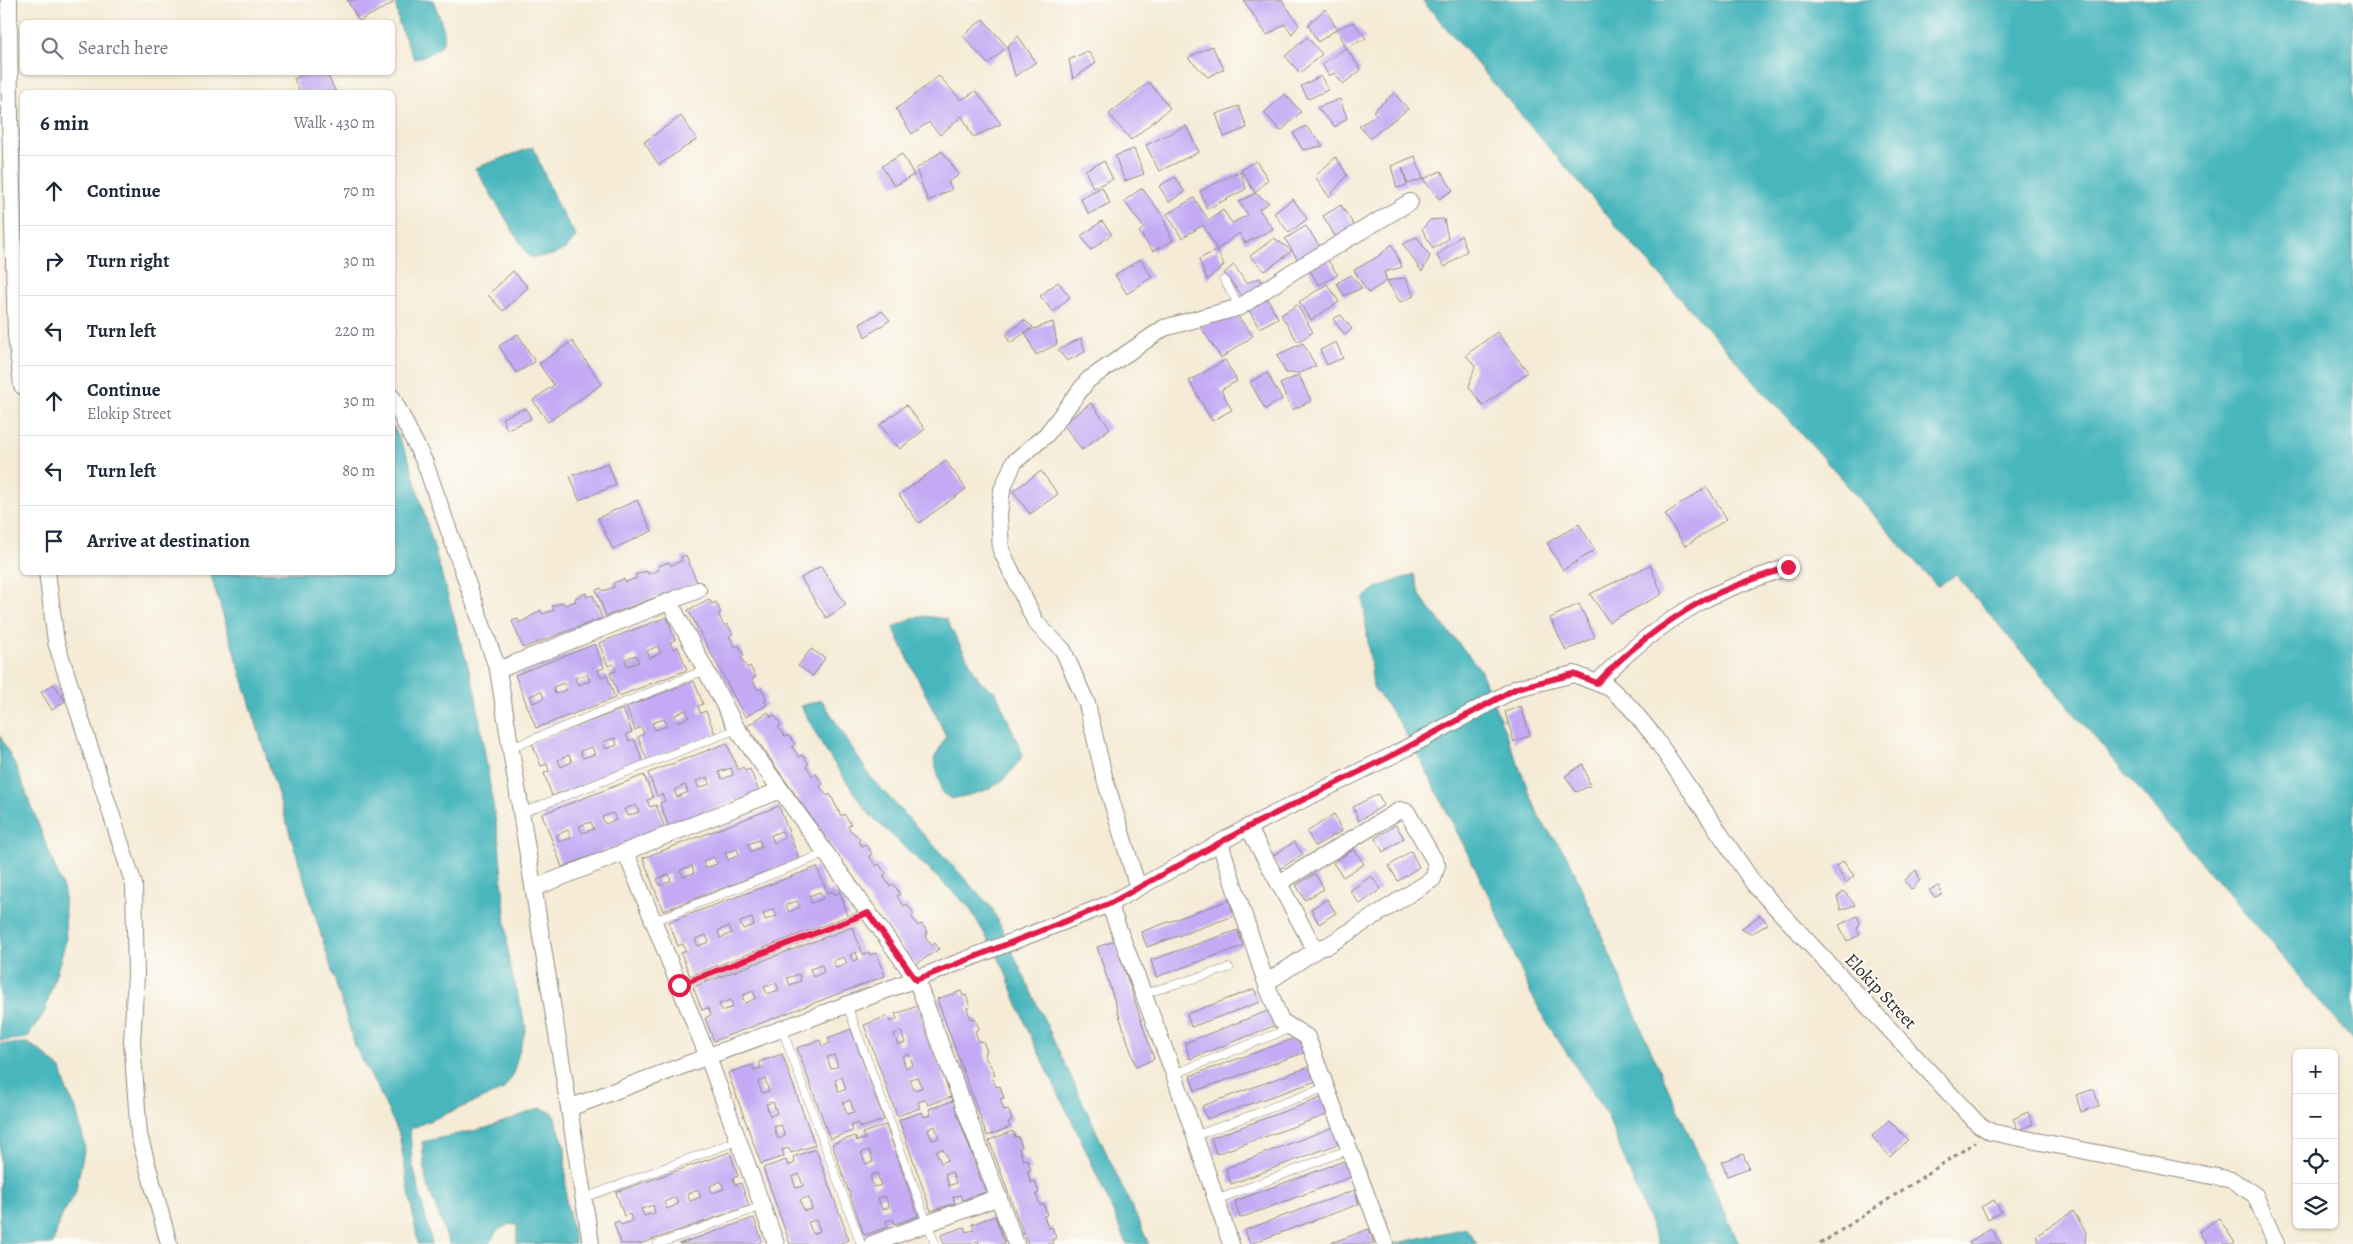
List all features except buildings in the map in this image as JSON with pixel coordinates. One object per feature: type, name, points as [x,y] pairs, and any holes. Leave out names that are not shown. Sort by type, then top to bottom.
[{"type":"street","points":[[10,0],[16,117],[16,335],[20,369]]},
{"type":"street","points":[[1138,888],[1104,776],[1087,704],[1063,650],[1036,623],[1001,550],[999,515],[1002,490],[1014,462],[1046,435],[1088,380],[1164,328],[1240,307],[1292,272],[1410,202]]},
{"type":"street","points":[[395,404],[425,463],[498,670],[591,1244]]},
{"type":"street","points":[[1597,683],[1620,658],[1669,620],[1682,614],[1702,600],[1788,567]]},
{"type":"street","points":[[47,575],[56,642],[134,885],[136,975],[132,1042],[138,1135],[169,1244]]},
{"type":"street","points":[[498,670],[698,590]]},
{"type":"street","points":[[669,602],[737,729],[916,980],[1016,1244]]},
{"type":"street","name":"Elokip Street","points":[[569,1108],[916,980],[1109,904],[1248,827],[1397,753],[1517,688],[1574,674],[1610,688],[1630,707],[1647,728],[1754,884],[1978,1124],[1991,1132],[2232,1180],[2255,1195],[2276,1244]]},
{"type":"street","points":[[534,888],[781,790]]},
{"type":"street","points":[[1266,983],[1319,948],[1327,946],[1433,879],[1437,866],[1407,812],[1400,810],[1279,883]]},
{"type":"street","points":[[1248,827],[1312,944],[1319,948]]},
{"type":"street","points":[[1220,843],[1266,983],[1281,1021],[1307,1037],[1385,1244]]},
{"type":"street","points":[[626,853],[708,1056],[776,1244]]},
{"type":"street","points":[[1109,904],[1174,1074],[1231,1244]]},
{"type":"street","points":[[872,1244],[999,1198]]},
{"type":"lane","points":[[1224,280],[1240,307]]},
{"type":"lane","points":[[511,748],[705,670]]},
{"type":"lane","points":[[521,813],[737,729]]},
{"type":"lane","points":[[654,921],[826,853]]},
{"type":"lane","points":[[679,985],[868,913]]},
{"type":"lane","points":[[1143,994],[1229,968]]},
{"type":"lane","points":[[847,1005],[936,1244]]},
{"type":"lane","points":[[1174,1074],[1291,1027]]},
{"type":"lane","points":[[782,1029],[861,1244]]},
{"type":"lane","points":[[1195,1136],[1327,1088]]},
{"type":"lane","points":[[584,1198],[739,1140]]},
{"type":"lane","points":[[1216,1200],[1350,1149]]},
{"type":"lane","points":[[658,1244],[762,1206]]},
{"type":"path","points":[[1820,1244],[1991,1132]]},
{"type":"water","points":[[395,0],[433,0],[444,31],[442,44],[437,50],[414,59],[399,24]]},
{"type":"water","points":[[1422,0],[2353,0],[2353,1040],[1956,575],[1937,586],[1624,235]]},
{"type":"water","points":[[533,147],[557,204],[576,236],[567,247],[556,254],[529,257],[475,168]]},
{"type":"water","points":[[395,430],[408,457],[475,691],[499,842],[509,962],[526,1028],[512,1077],[503,1090],[410,1129],[412,1162],[432,1244],[418,1244],[399,1134],[379,1091],[356,1049],[211,575],[395,575]]},
{"type":"water","points":[[1414,574],[1420,595],[1429,608],[1480,669],[1540,819],[1569,859],[1646,1039],[1739,1244],[1658,1244],[1606,1113],[1547,1023],[1529,990],[1493,904],[1425,768],[1397,719],[1373,687],[1363,598],[1376,588]]},
{"type":"water","points":[[925,616],[946,619],[981,683],[996,692],[1023,755],[1001,782],[985,791],[951,799],[942,793],[934,759],[946,736],[893,628],[910,619]]},
{"type":"water","points":[[822,700],[871,778],[992,908],[1149,1244],[1127,1244],[1084,1146],[1029,1033],[1003,966],[969,907],[868,813],[823,747],[801,706]]},
{"type":"water","points":[[0,736],[17,769],[64,891],[66,941],[44,1013],[27,1038],[0,1041]]},
{"type":"water","points":[[27,1043],[38,1049],[61,1069],[67,1091],[76,1109],[85,1146],[75,1194],[60,1219],[53,1244],[0,1244],[0,1044]]},
{"type":"water","points":[[541,1108],[553,1113],[565,1147],[566,1199],[575,1244],[517,1244],[517,1225],[509,1224],[497,1231],[489,1244],[449,1244],[426,1181],[422,1142],[486,1128]]},
{"type":"water","points":[[1466,1228],[1477,1244],[1393,1244]]},
{"type":"route","points":[[679,985],[868,913],[916,980],[1109,904],[1248,827],[1397,753],[1517,688],[1574,674],[1597,683],[1620,658],[1669,620],[1682,614],[1702,600],[1788,567]]}]
